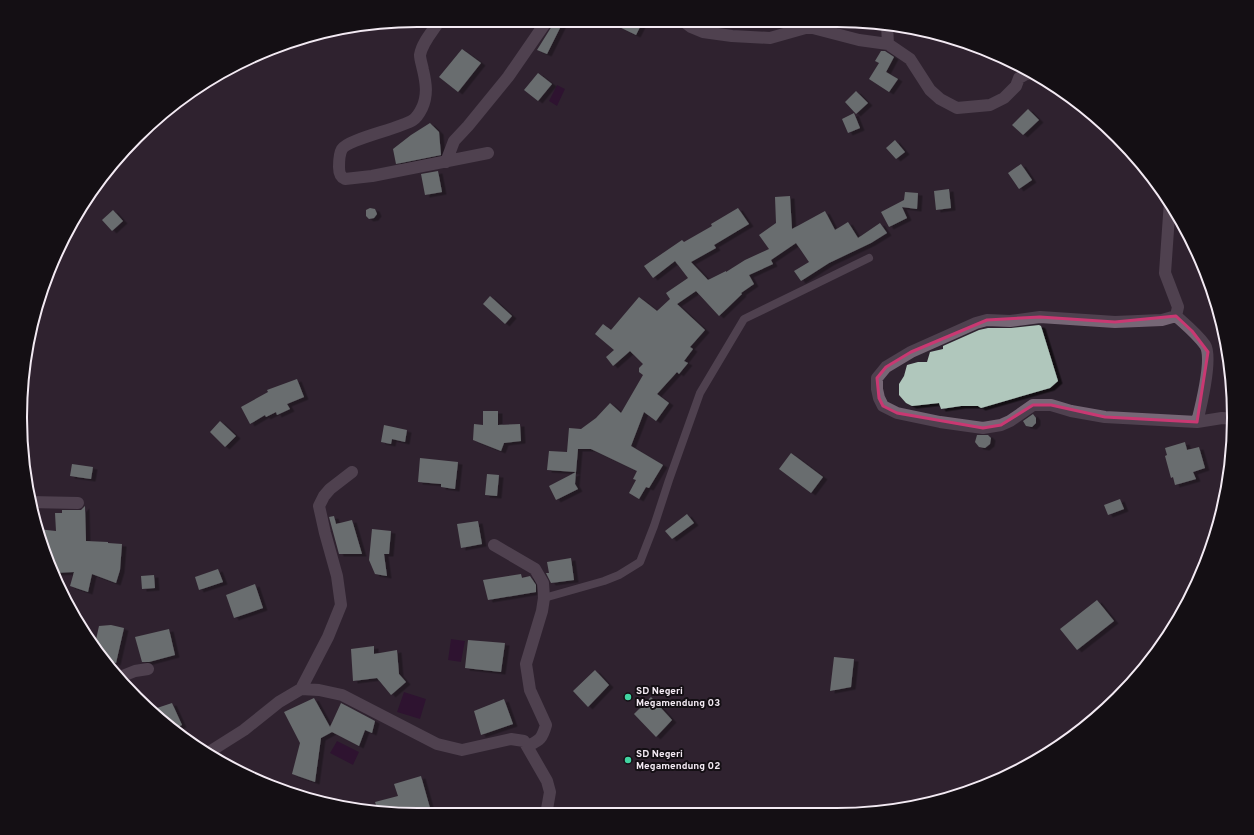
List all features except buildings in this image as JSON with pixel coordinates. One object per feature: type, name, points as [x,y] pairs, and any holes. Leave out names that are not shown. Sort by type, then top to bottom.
[{"type":"street","points":[[435,27],[422,48],[420,56],[427,90],[426,101],[420,112],[413,120],[392,130],[365,137],[345,146],[340,154],[340,175],[345,179],[372,176],[488,153]]},
{"type":"street","points":[[446,162],[454,140],[468,126],[508,77],[543,27]]},
{"type":"street","points":[[691,27],[703,32],[770,38],[809,27],[859,40],[888,44],[910,59],[930,90],[940,99],[957,108],[990,105],[1004,98],[1016,86],[1019,78],[1024,75]]},
{"type":"street","points":[[887,30],[888,44]]},
{"type":"street","points":[[1169,213],[1165,273],[1178,307],[1176,316]]},
{"type":"street","points":[[1176,316],[1162,320],[1115,322],[1040,317],[1010,321],[987,320],[911,352],[886,367],[877,378],[879,398],[883,406],[897,413],[940,422],[983,428],[1001,425],[1033,405],[1051,405],[1071,411],[1134,420],[1198,422],[1227,418]]},
{"type":"street","points":[[1176,316],[1205,345],[1208,352],[1205,387],[1198,422]]},
{"type":"street","points":[[213,750],[244,730],[279,702],[301,689],[328,637],[341,605],[337,576],[319,506],[324,496],[330,489],[352,472]]},
{"type":"street","points":[[37,502],[78,503]]},
{"type":"street","points":[[494,545],[535,569],[543,583],[544,598],[542,611],[526,664],[530,690],[546,725],[543,736],[540,740],[528,746]]},
{"type":"street","points":[[124,675],[135,671],[148,669]]},
{"type":"street","points":[[301,689],[319,690],[342,695],[438,744],[462,750],[511,739],[524,741],[547,781],[550,792],[547,808]]},
{"type":"lane","points":[[544,598],[604,581],[619,575],[640,562],[700,393],[744,319],[869,258]]},
{"type":"highlighted area","points":[[1176,316],[1192,331],[1208,352],[1197,422],[1105,417],[1051,405],[1033,405],[1001,425],[983,428],[897,413],[883,406],[879,398],[877,378],[886,367],[911,352],[987,320],[1040,317],[1115,322]]},
{"type":"shaded area","points":[[557,85],[565,89],[557,106],[549,101]]},
{"type":"shaded area","points":[[451,639],[465,641],[461,662],[448,660]]},
{"type":"shaded area","points":[[404,692],[426,699],[420,719],[397,712]]},
{"type":"shaded area","points":[[337,741],[359,752],[353,765],[330,753]]},
{"type":"place","name":"SD Negeri Megamendung 03","points":[[628,697]]},
{"type":"place","name":"SD Negeri Megamendung 02","points":[[628,760]]}]
